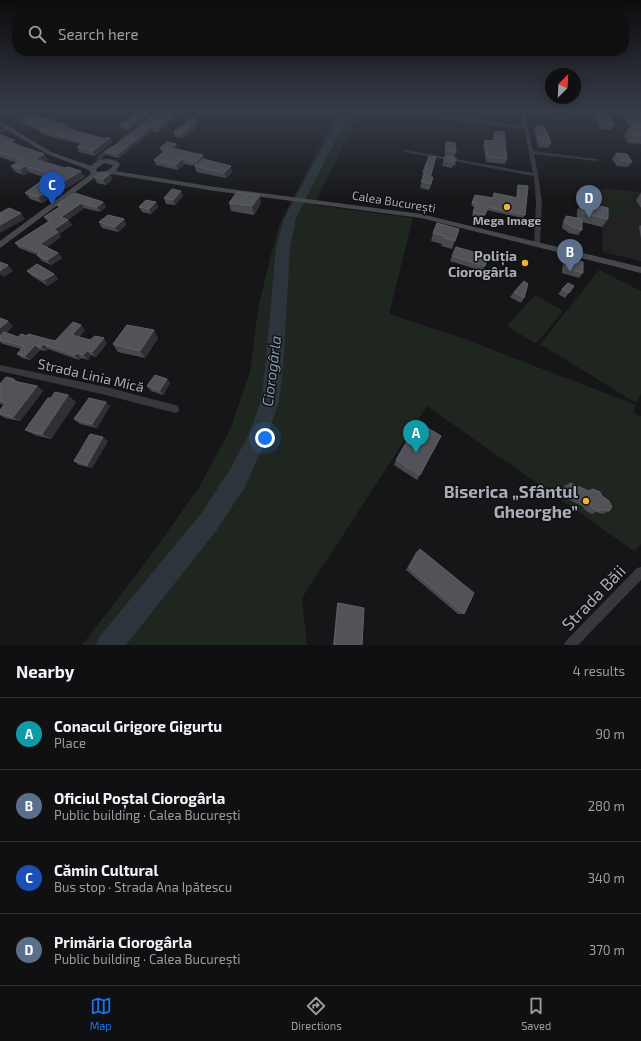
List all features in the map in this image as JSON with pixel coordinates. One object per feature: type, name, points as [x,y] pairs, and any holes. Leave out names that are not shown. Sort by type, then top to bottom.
[{"type":"main road","points":[[30,141],[49,153],[69,161],[109,172],[116,169]]},
{"type":"main road","name":"Calea București","points":[[95,167],[106,161],[113,161],[117,164],[116,169],[139,177]]},
{"type":"main road","points":[[0,245],[95,167]]},
{"type":"main road","name":"Calea București","points":[[109,172],[274,197],[421,216],[641,270]]},
{"type":"street","points":[[95,167],[103,154],[121,141]]},
{"type":"street","points":[[529,141],[536,175],[539,202],[537,244]]},
{"type":"street","points":[[405,151],[536,175]]},
{"type":"street","points":[[532,152],[596,160]]},
{"type":"street","name":"Strada Linia Mică","points":[[0,368],[106,391],[175,409]]},
{"type":"street","name":"Strada Băii","points":[[570,645],[641,572]]},
{"type":"shaded area","points":[[322,141],[346,141],[314,205],[413,218],[389,314],[459,337],[636,405],[633,413],[641,416],[641,544],[634,551],[427,406],[302,598],[307,645],[82,645],[143,566],[198,489],[230,430],[250,372],[258,309],[280,223]]},
{"type":"shaded area","points":[[601,188],[641,192],[641,261],[603,252]]},
{"type":"shaded area","points":[[606,191],[630,196],[633,219],[607,213]]},
{"type":"shaded area","points":[[599,270],[641,291],[641,394],[636,403],[540,344]]},
{"type":"shaded area","points":[[535,295],[563,311],[536,344],[507,326]]},
{"type":"building","points":[[0,141],[12,141],[1,146]]},
{"type":"building","points":[[84,141],[106,141],[93,151],[77,147]]},
{"type":"building","points":[[121,141],[134,141],[118,154],[105,152]]},
{"type":"building","points":[[485,141],[505,141],[507,159],[487,157]]},
{"type":"building","points":[[550,141],[551,143],[540,142]]},
{"type":"building","points":[[9,142],[44,154],[35,159],[81,171],[38,197],[25,193],[51,174],[25,166],[20,169],[11,166],[22,160],[0,153],[0,146]]},
{"type":"building","points":[[167,142],[176,144],[171,148],[203,155],[196,162],[182,159],[176,165],[154,160],[167,149],[160,148]]},
{"type":"building","points":[[446,142],[455,143],[456,152],[446,150]]},
{"type":"building","points":[[616,153],[627,154],[632,162],[620,161]]},
{"type":"building","points":[[429,156],[436,157],[430,177],[433,177],[431,184],[421,182]]},
{"type":"building","points":[[445,156],[456,158],[456,160],[454,160],[454,162],[444,161]]},
{"type":"building","points":[[203,159],[231,166],[224,173],[195,166]]},
{"type":"building","points":[[101,172],[110,174],[103,179],[94,177]]},
{"type":"building","points":[[518,185],[528,186],[525,215],[488,207],[485,215],[473,213],[476,203],[472,203],[475,195],[493,198],[494,193],[518,198]]},
{"type":"building","points":[[172,189],[181,191],[173,200],[164,198]]},
{"type":"building","points":[[237,192],[260,195],[252,206],[229,203]]},
{"type":"building","points":[[75,193],[103,202],[97,207],[81,203],[61,217],[68,220],[53,230],[58,232],[40,244],[58,253],[47,260],[37,255],[41,253],[15,243],[51,220],[44,217],[61,206],[57,205]]},
{"type":"building","points":[[146,200],[156,202],[149,209],[139,207]]},
{"type":"building","points":[[582,202],[608,208],[608,219],[582,213]]},
{"type":"building","points":[[9,208],[21,213],[0,225],[0,213]]},
{"type":"building","points":[[108,215],[124,219],[115,227],[99,222]]},
{"type":"building","points":[[566,216],[582,219],[582,230],[572,227],[565,222]]},
{"type":"building","points":[[437,223],[459,229],[455,241],[444,238],[445,236],[433,233]]},
{"type":"building","points":[[456,247],[488,256],[485,266],[452,256]]},
{"type":"building","points":[[567,258],[583,262],[583,273],[566,268]]},
{"type":"building","points":[[0,262],[8,265],[0,271]]},
{"type":"building","points":[[37,264],[54,274],[44,280],[27,271]]},
{"type":"building","points":[[524,281],[528,284],[524,298],[514,292]]},
{"type":"building","points":[[568,283],[574,286],[569,293],[562,289]]},
{"type":"building","points":[[0,318],[8,321],[0,328]]},
{"type":"building","points":[[73,322],[81,325],[72,335],[90,340],[95,336],[104,338],[92,352],[87,351],[83,355],[77,353],[75,355],[43,344],[41,347],[35,345],[25,356],[17,354],[24,346],[0,340],[0,336],[4,332],[18,337],[21,334],[27,336],[28,334],[55,341]]},
{"type":"building","points":[[127,325],[154,330],[140,351],[113,344]]},
{"type":"building","points":[[155,375],[167,379],[160,390],[147,386]]},
{"type":"building","points":[[6,377],[14,379],[13,381],[37,386],[13,417],[0,414],[0,410],[6,402],[0,401],[0,384]]},
{"type":"building","points":[[55,392],[68,395],[42,434],[25,430],[48,398],[51,398]]},
{"type":"building","points":[[89,398],[106,402],[92,424],[74,419]]},
{"type":"building","points":[[418,422],[441,436],[420,475],[396,460]]},
{"type":"building","points":[[90,434],[103,437],[87,465],[74,461]]},
{"type":"building","points":[[570,483],[589,491],[593,489],[600,492],[602,496],[609,501],[612,507],[609,511],[602,509],[598,511],[592,508],[589,503],[569,494]]},
{"type":"building","points":[[420,549],[474,593],[464,614],[409,568]]},
{"type":"building","points":[[338,603],[364,608],[362,645],[334,645]]},
{"type":"waterway","name":"Ciorogârla","points":[[109,645],[208,523],[237,479],[257,438],[270,401],[274,369],[283,248],[290,218],[330,141]]},
{"type":"place","name":"Cămin Cultural","points":[[52,205]]},
{"type":"place","name":"Mega Image","points":[[507,207]]},
{"type":"place","name":"Primăria Ciorogârla","points":[[589,218]]},
{"type":"place","name":"Poliția Ciorogârla","points":[[525,263]]},
{"type":"place","name":"Oficiul Poștal Ciorogârla","points":[[570,272]]},
{"type":"place","name":"Conacul Grigore Gigurtu","points":[[416,453]]},
{"type":"place","name":"Biserica „Sfântul Gheorghe”","points":[[586,501]]}]
